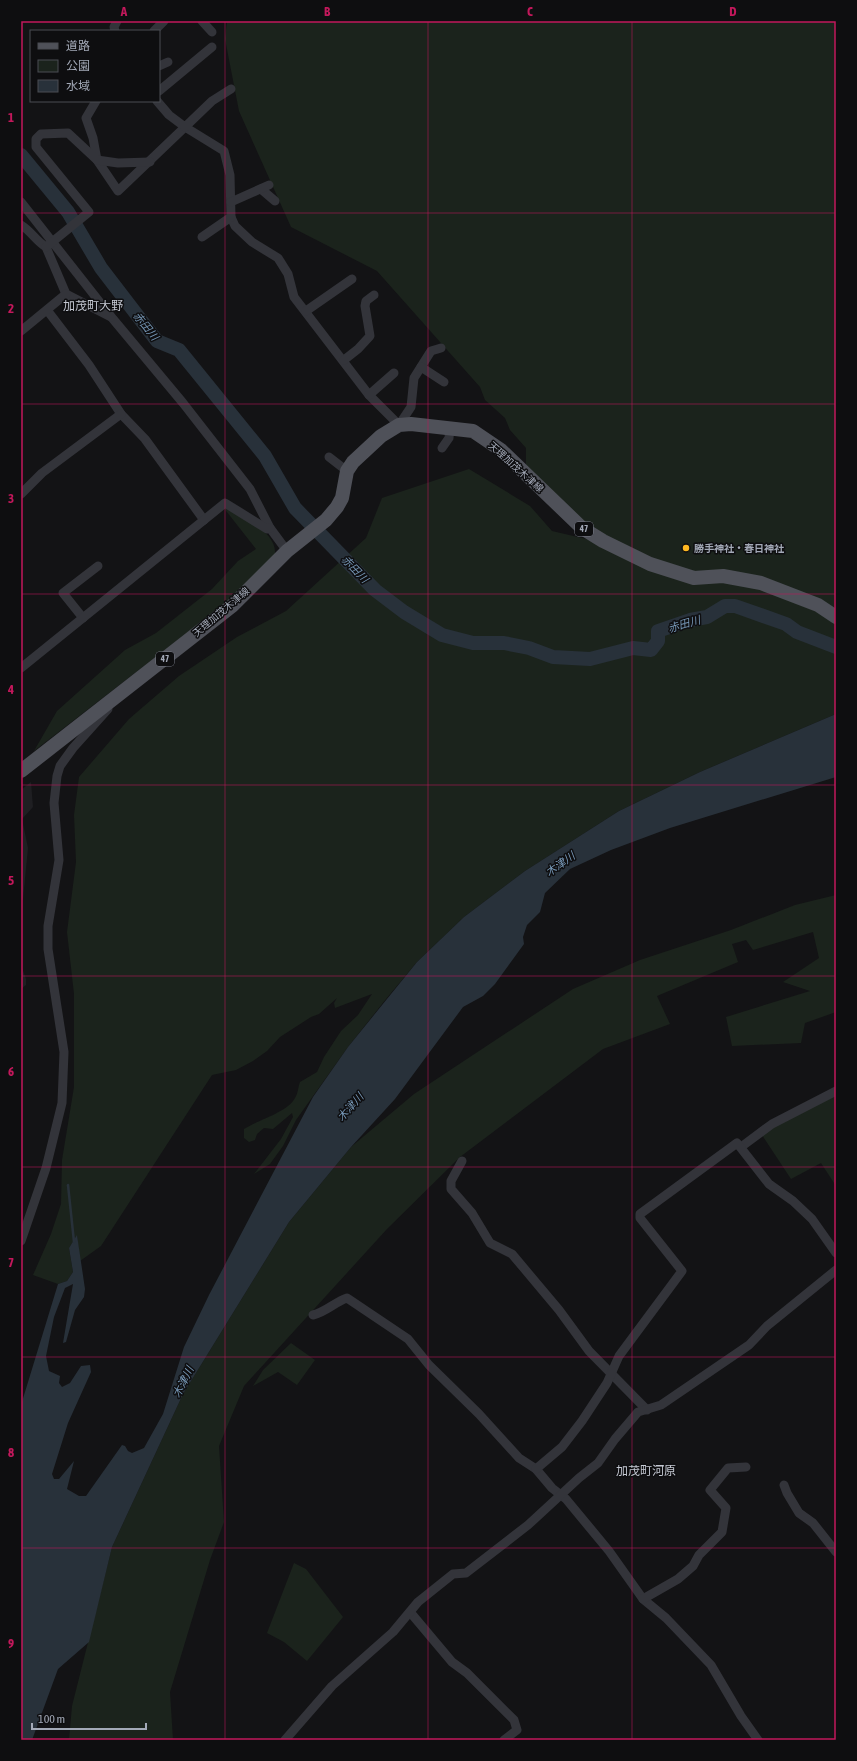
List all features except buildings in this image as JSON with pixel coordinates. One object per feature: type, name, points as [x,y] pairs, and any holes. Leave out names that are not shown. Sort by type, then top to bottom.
[{"type":"main road","name":"天理加茂木津線","points":[[23,765],[110,702],[232,606],[287,551],[326,520],[337,507],[342,498],[347,471],[360,454],[381,436],[398,425],[411,424],[473,430],[501,450],[582,528],[609,545],[650,564],[694,578],[724,576],[760,584],[818,605],[836,617]]},
{"type":"street","points":[[155,30],[164,21]]},
{"type":"street","points":[[202,21],[212,32]]},
{"type":"street","points":[[160,90],[212,47]]},
{"type":"street","points":[[160,66],[168,62]]},
{"type":"street","points":[[21,224],[29,230],[39,243],[49,244],[89,212],[36,147],[36,139],[41,134],[48,132],[68,133],[97,160],[118,191],[212,101],[231,89]]},
{"type":"street","points":[[95,102],[86,118],[93,138],[97,160]]},
{"type":"street","points":[[158,102],[169,115],[185,127],[224,151],[230,175],[232,217],[235,226],[252,242],[278,258],[288,274],[294,297],[344,360],[369,395],[398,425],[411,407],[414,378],[431,351],[441,348]]},
{"type":"street","points":[[97,160],[118,164],[150,162]]},
{"type":"street","points":[[231,202],[265,187],[275,201]]},
{"type":"street","points":[[21,202],[49,244],[184,403],[250,489],[270,528],[287,551]]},
{"type":"street","points":[[202,237],[232,217]]},
{"type":"street","points":[[49,244],[66,294],[114,319]]},
{"type":"street","points":[[306,311],[352,279]]},
{"type":"street","points":[[21,331],[66,294]]},
{"type":"street","points":[[344,360],[358,349],[370,336],[365,306],[374,295]]},
{"type":"street","points":[[46,310],[89,365],[122,414],[145,438],[204,520]]},
{"type":"street","points":[[421,367],[444,382]]},
{"type":"street","points":[[369,395],[394,373]]},
{"type":"street","points":[[21,494],[42,473],[122,414]]},
{"type":"street","points":[[442,448],[449,438],[450,427]]},
{"type":"street","points":[[329,457],[347,471]]},
{"type":"street","points":[[21,668],[204,520],[224,502],[267,528],[270,528]]},
{"type":"street","points":[[84,618],[63,593],[98,566]]},
{"type":"street","points":[[21,1241],[40,1187],[62,1103],[64,1052],[48,949],[48,926],[59,860],[54,803],[57,776],[60,766],[73,748],[108,709],[110,702]]},
{"type":"street","points":[[741,1147],[772,1124],[836,1091]]},
{"type":"street","points":[[536,1469],[562,1447],[582,1422],[608,1383],[619,1356],[682,1271],[640,1218],[640,1214],[737,1144],[741,1147],[769,1184],[793,1201],[812,1219],[835,1248]]},
{"type":"street","points":[[462,1161],[451,1181],[451,1189],[472,1213],[490,1243],[512,1254],[559,1310],[589,1351],[647,1410]]},
{"type":"street","points":[[285,1740],[332,1686],[370,1654],[418,1602],[453,1574],[466,1573],[528,1525],[562,1495],[578,1478],[598,1463],[616,1438],[638,1412],[661,1405],[749,1345],[767,1326],[836,1270]]},
{"type":"street","points":[[313,1315],[320,1314],[340,1300],[347,1298],[408,1339],[429,1366],[479,1414],[519,1458],[536,1469],[552,1488],[562,1495],[609,1551],[643,1599],[666,1618],[710,1665],[741,1716],[758,1740]]},
{"type":"street","points":[[643,1599],[678,1579],[693,1566],[699,1555],[722,1532],[726,1508],[710,1490],[728,1468],[746,1467]]},
{"type":"street","points":[[784,1485],[786,1493],[799,1513],[813,1523],[836,1552]]},
{"type":"street","points":[[410,1612],[452,1662],[467,1673],[514,1720],[516,1737],[504,1740]]},
{"type":"shaded area","points":[[31,782],[33,807],[22,819],[28,848],[23,899],[21,901],[21,790]]},
{"type":"shaded area","points":[[21,965],[26,979],[26,985],[21,989]]},
{"type":"green space","points":[[227,21],[836,21],[836,609],[820,600],[685,573],[589,528],[526,469],[526,448],[510,430],[505,418],[485,400],[480,387],[377,271],[291,227],[239,111],[225,39]]},
{"type":"green space","points":[[469,469],[530,506],[552,531],[599,542],[621,553],[739,581],[836,619],[836,714],[700,772],[619,811],[525,871],[464,917],[417,962],[386,999],[348,1047],[296,1120],[283,1146],[270,1164],[254,1174],[281,1139],[293,1117],[292,1113],[273,1129],[264,1128],[257,1134],[255,1140],[249,1142],[244,1138],[244,1129],[279,1112],[291,1103],[297,1095],[300,1082],[317,1072],[324,1057],[341,1031],[358,1015],[372,994],[335,1008],[334,1003],[337,998],[319,1014],[311,1017],[280,1037],[267,1051],[253,1061],[236,1070],[212,1075],[101,1246],[80,1261],[77,1236],[69,1248],[73,1272],[67,1281],[58,1284],[33,1275],[51,1234],[61,1204],[62,1160],[74,1087],[74,994],[67,932],[76,862],[74,815],[79,777],[129,719],[179,676],[237,637],[286,611],[366,538],[382,498]]},
{"type":"green space","points":[[223,507],[264,531],[274,546],[275,554],[232,598],[34,751],[57,711],[125,650],[156,633],[212,589],[238,561],[256,549]]},
{"type":"green space","points":[[836,895],[836,1012],[805,1023],[801,1043],[732,1046],[726,1017],[810,991],[783,982],[819,958],[813,932],[753,950],[746,940],[732,944],[738,962],[657,996],[670,1024],[603,1049],[460,1157],[387,1229],[244,1386],[219,1446],[224,1522],[210,1560],[170,1692],[173,1740],[69,1740],[72,1706],[112,1547],[183,1394],[289,1222],[351,1147],[414,1094],[573,989],[640,960],[731,930],[795,905]]},
{"type":"green space","points":[[836,1095],[836,1186],[821,1163],[791,1179],[762,1135],[774,1126]]},
{"type":"green space","points":[[291,1343],[315,1360],[297,1385],[278,1372],[253,1386],[263,1370]]},
{"type":"green space","points":[[294,1563],[306,1569],[343,1617],[307,1661],[284,1642],[267,1633]]},
{"type":"water","name":"木津川","points":[[836,714],[836,777],[670,828],[611,850],[570,869],[545,893],[540,912],[527,925],[523,937],[524,944],[495,984],[483,996],[463,1007],[395,1099],[351,1147],[289,1222],[183,1394],[112,1547],[89,1642],[58,1669],[32,1740],[21,1740],[21,1405],[58,1284],[67,1281],[73,1272],[69,1248],[77,1235],[85,1289],[84,1297],[75,1310],[66,1342],[63,1343],[73,1284],[65,1288],[54,1317],[46,1356],[49,1371],[60,1376],[59,1383],[62,1387],[70,1383],[81,1366],[90,1365],[91,1372],[68,1423],[52,1474],[54,1479],[59,1479],[74,1461],[67,1489],[79,1496],[86,1496],[122,1445],[132,1453],[144,1448],[163,1414],[184,1347],[209,1295],[313,1097],[348,1047],[417,962],[464,917],[525,871],[619,811],[700,772]]},
{"type":"waterway","name":"赤田川","points":[[21,155],[68,212],[101,268],[157,341],[179,350],[265,456],[295,508],[375,590],[404,612],[442,635],[473,643],[504,643],[529,648],[553,657],[590,659],[633,648],[651,650],[658,641],[658,631],[690,620],[707,617],[725,606],[735,606],[786,624],[797,632],[836,647]]},
{"type":"waterway","points":[[68,1185],[74,1242]]},
{"type":"place","name":"勝手神社・春日神社","points":[[686,548]]},
{"type":"district","name":"加茂町大野","points":[[93,306]]},
{"type":"district","name":"加茂町河原","points":[[646,1471]]}]
